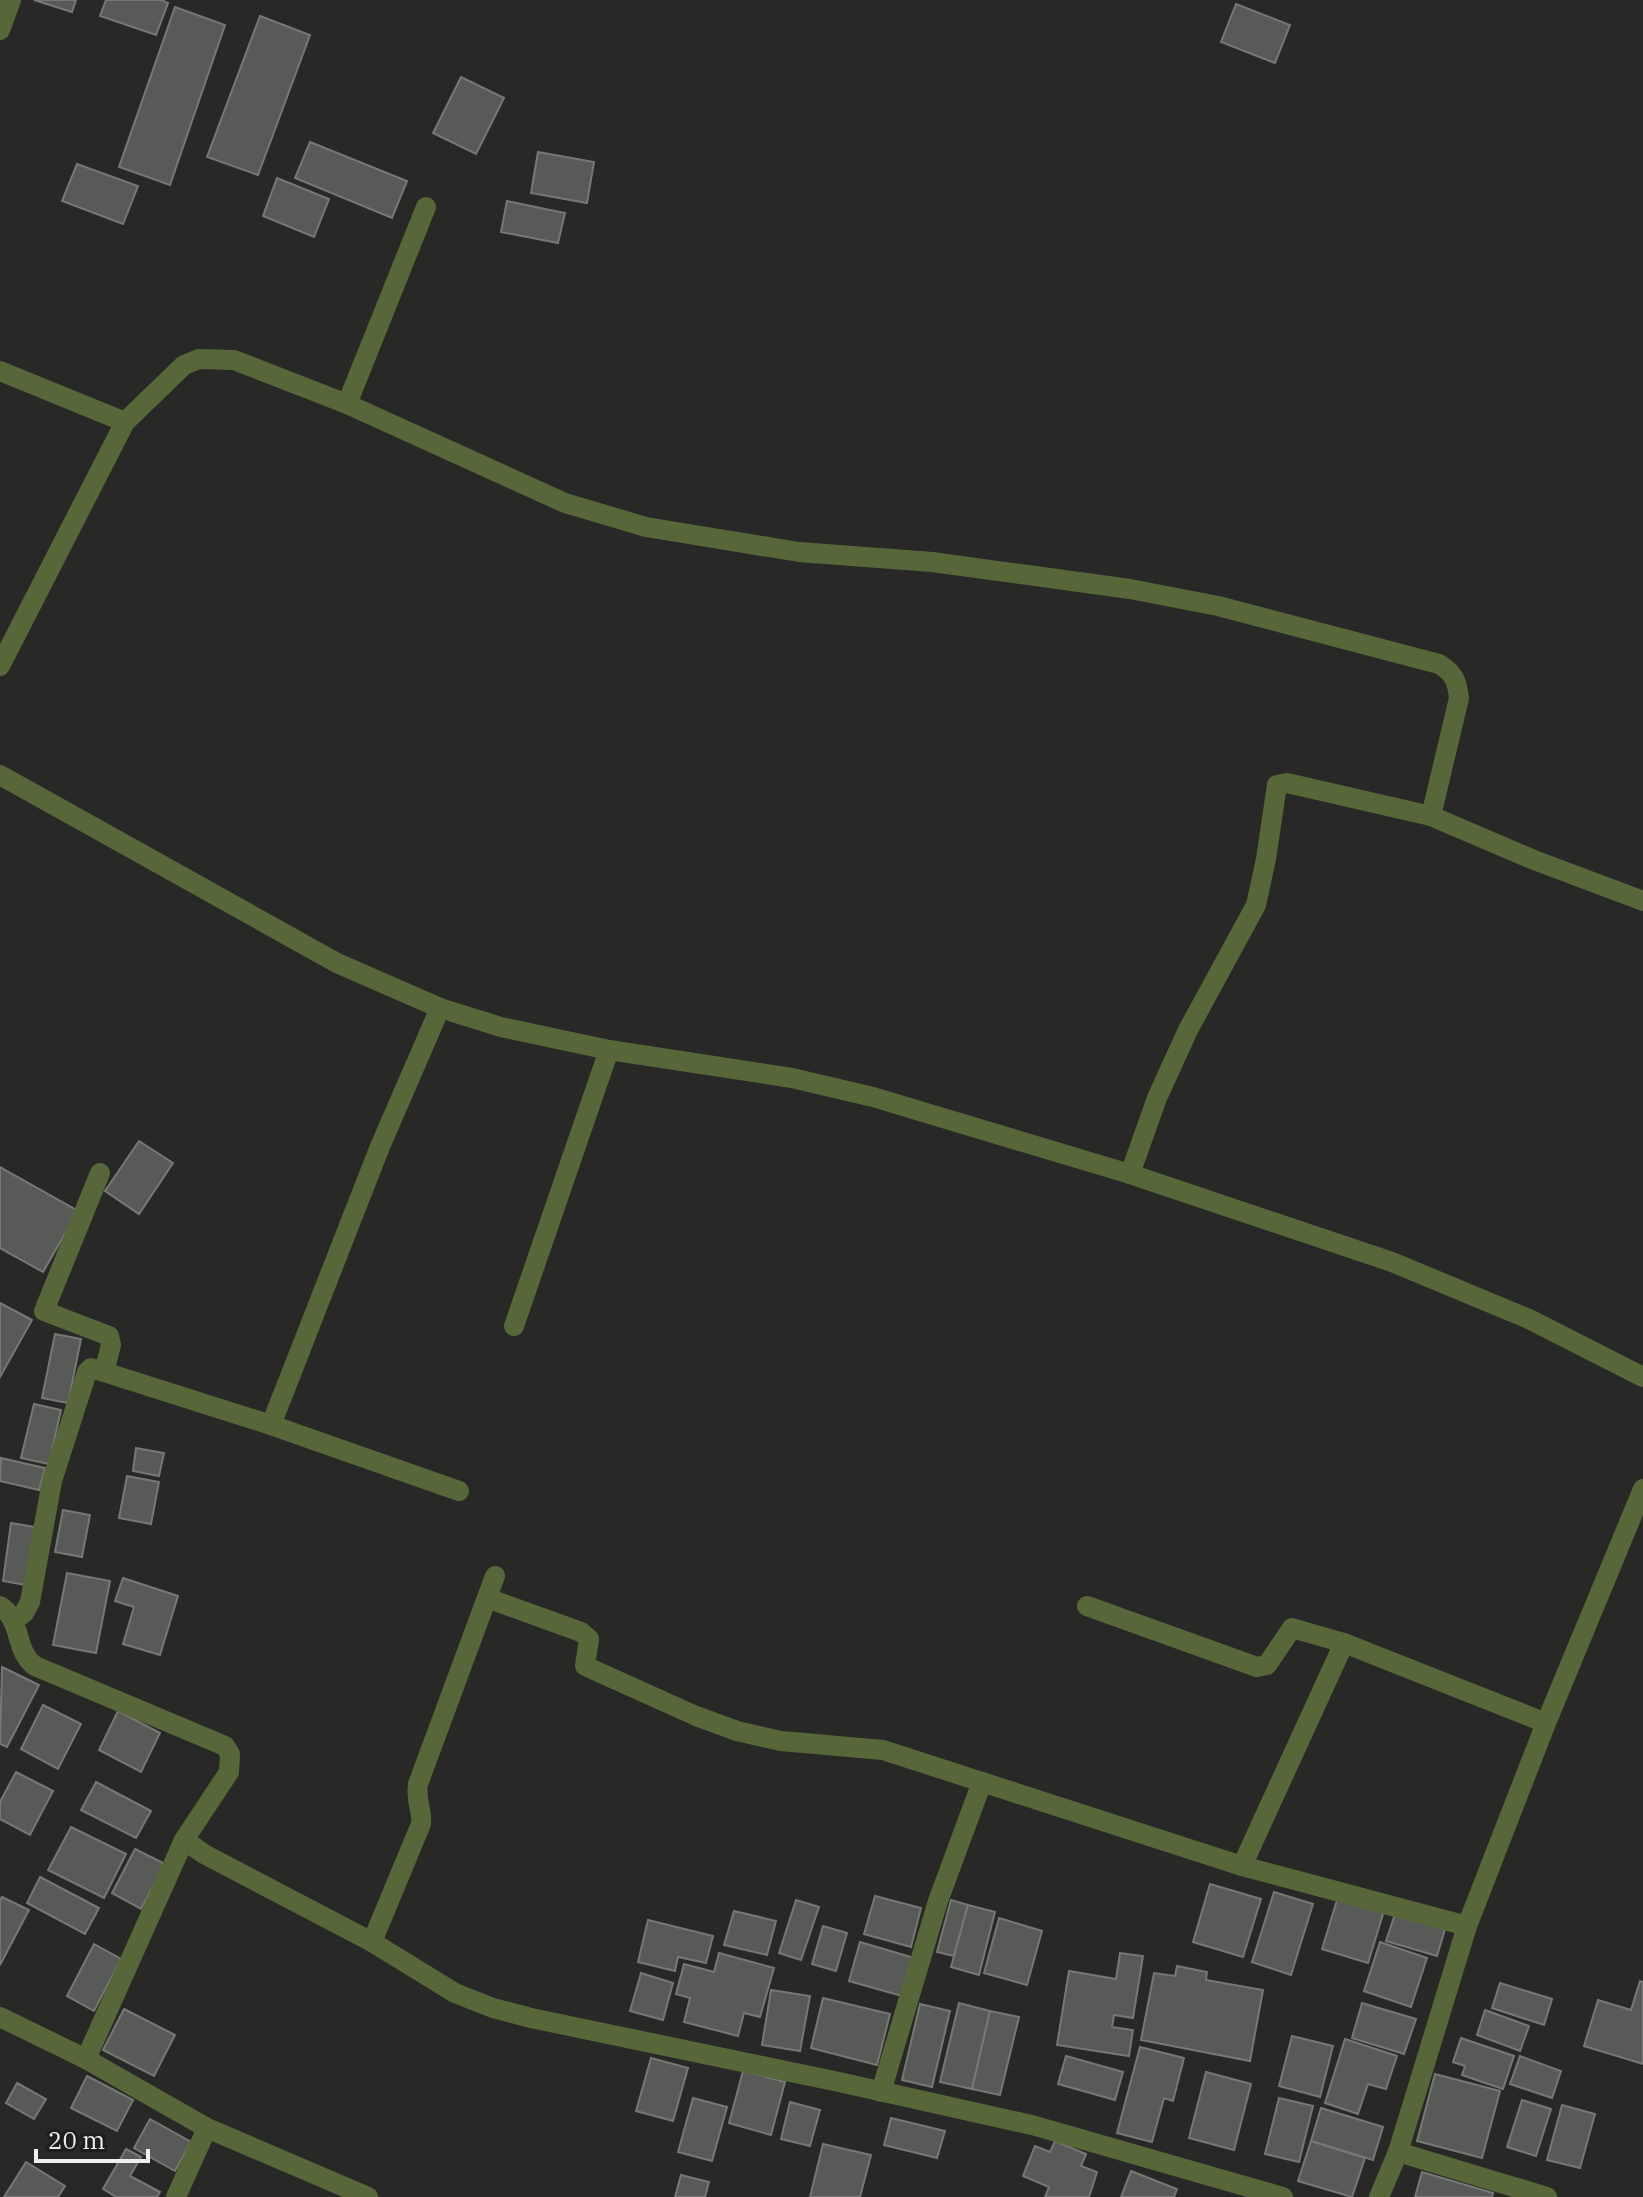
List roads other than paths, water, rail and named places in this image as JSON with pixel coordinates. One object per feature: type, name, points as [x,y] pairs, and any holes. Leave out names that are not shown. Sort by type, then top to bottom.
[{"type":"street","points":[[0,30],[7,1]]},
{"type":"street","points":[[347,404],[426,207]]},
{"type":"street","points":[[0,666],[125,422],[184,365],[199,359],[234,360],[347,404],[565,503],[646,527],[799,552],[932,562],[1130,589],[1218,606],[1439,664],[1451,672],[1458,684],[1459,698],[1431,816]]},
{"type":"street","points":[[0,371],[125,422]]},
{"type":"street","points":[[0,775],[337,963],[440,1008],[501,1027],[609,1050],[792,1078],[873,1097],[1130,1174],[1392,1262],[1529,1319],[1643,1377]]},
{"type":"street","points":[[1130,1174],[1157,1098],[1188,1030],[1256,905],[1277,785],[1287,783],[1431,816],[1534,860],[1643,901]]},
{"type":"street","points":[[271,1425],[379,1149],[440,1008]]},
{"type":"street","points":[[514,1326],[609,1050]]},
{"type":"street","points":[[100,1173],[44,1311],[109,1336],[111,1345],[104,1372]]},
{"type":"street","points":[[86,2059],[184,1840],[229,1772],[230,1754],[225,1746],[35,1666],[26,1659],[7,1613],[24,1613],[30,1602],[52,1481],[87,1372],[91,1368],[271,1425],[459,1491]]},
{"type":"street","points":[[1379,2197],[1398,2152],[1467,1926],[1546,1723],[1641,1499]]},
{"type":"street","points":[[372,1942],[421,1824],[416,1797],[418,1784],[495,1576]]},
{"type":"street","points":[[487,1598],[581,1632],[589,1639],[585,1666],[723,1726],[781,1741],[883,1750],[1242,1866],[1467,1926]]},
{"type":"street","points":[[1087,1606],[1257,1667],[1267,1665],[1292,1628],[1344,1643],[1546,1723]]},
{"type":"street","points":[[1242,1866],[1344,1643]]},
{"type":"street","points":[[881,2092],[938,1901],[982,1782]]},
{"type":"street","points":[[184,1840],[204,1854],[372,1942],[455,1993],[493,2008],[1032,2125],[1283,2197]]},
{"type":"street","points":[[0,2017],[86,2059],[207,2128],[368,2197]]},
{"type":"street","points":[[176,2197],[207,2128]]},
{"type":"street","points":[[1398,2152],[1547,2197]]}]
